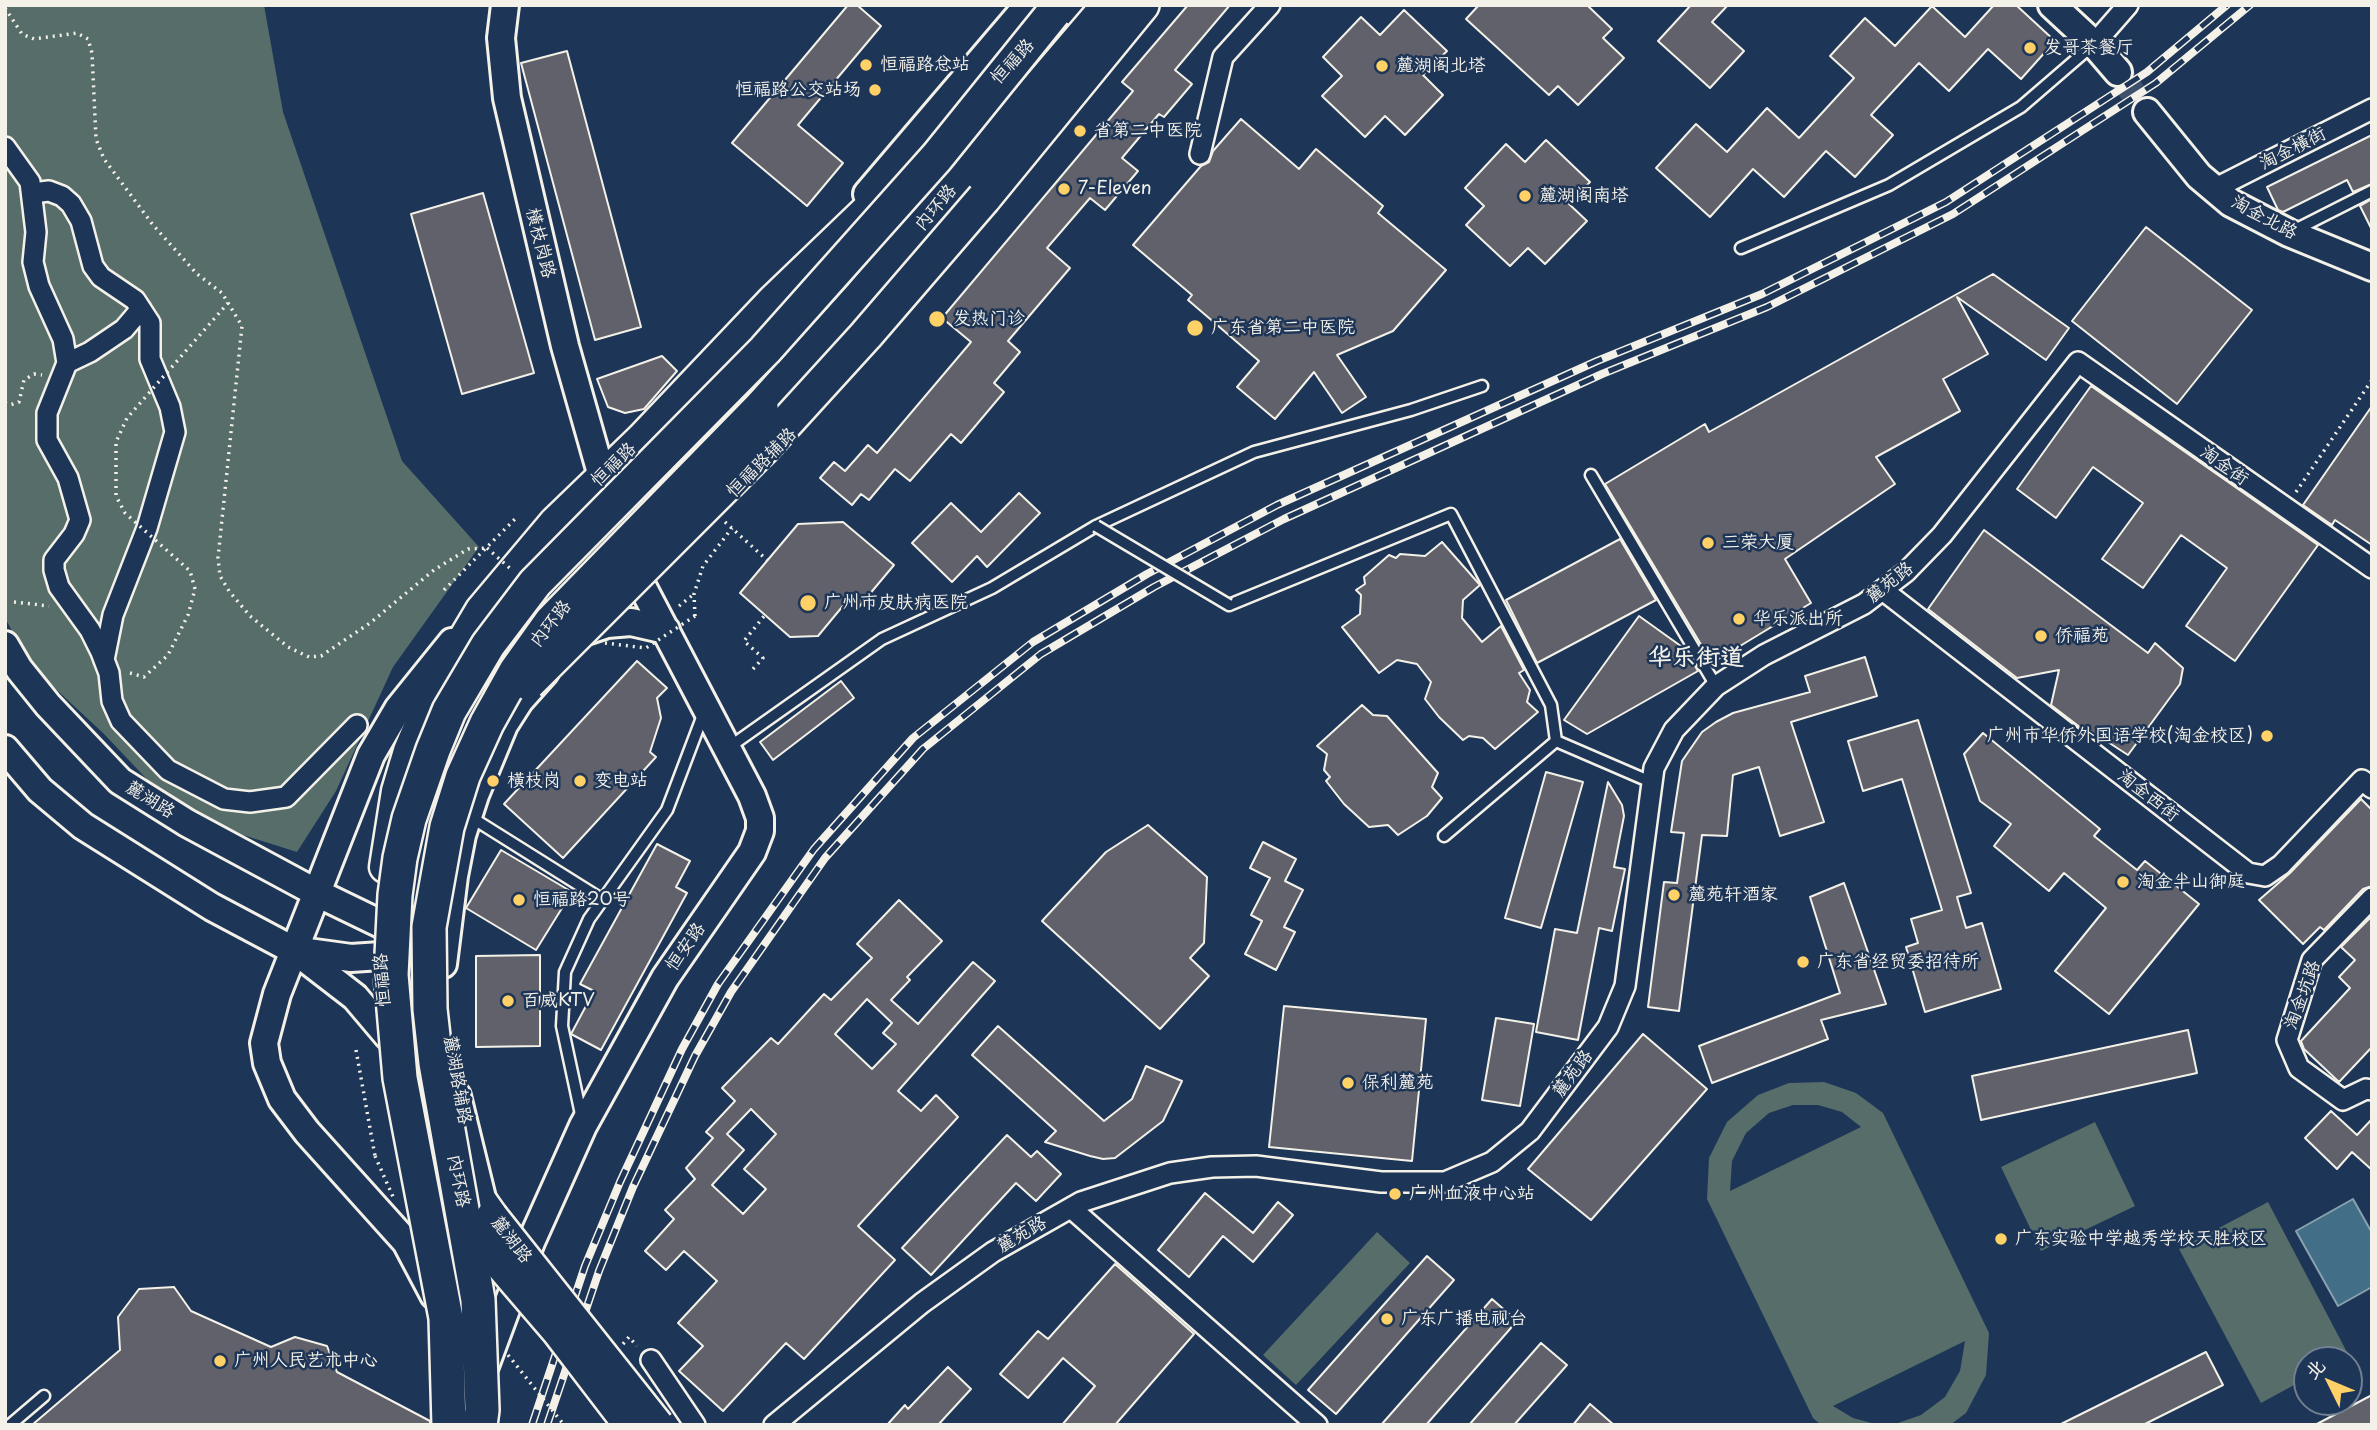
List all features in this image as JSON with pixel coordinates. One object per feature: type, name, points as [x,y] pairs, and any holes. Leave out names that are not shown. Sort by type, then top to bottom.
[{"type":"highway","name":"内环路","points":[[1063,5],[937,157],[765,350],[535,583],[488,645],[438,737],[420,784],[400,858],[391,975],[400,1078],[465,1424],[482,1410],[478,1300],[436,1063],[428,982],[429,927],[436,877],[447,827],[463,776],[501,696],[551,622],[761,407],[834,327],[1107,5]]},
{"type":"highway","points":[[463,776],[496,721],[524,687],[764,447],[866,335],[984,198],[1142,5]]},
{"type":"main road","name":"恒福路","points":[[388,1036],[381,924],[388,839],[397,791],[409,751],[437,684],[481,610],[555,522],[773,300],[971,107],[1063,5]]},
{"type":"main road","name":"恒福路","points":[[411,945],[414,878],[436,790],[469,713],[503,656],[541,608],[617,528],[848,297],[1107,5]]},
{"type":"main road","name":"麓湖路","points":[[411,945],[415,1028],[423,1082],[450,1155],[483,1218],[557,1331],[629,1425]]},
{"type":"main road","name":"麓湖路","points":[[388,1036],[400,1099],[431,1168],[483,1218],[658,1425]]},
{"type":"street","name":"横枝岗路","points":[[505,5],[501,38],[507,98],[565,346],[602,477]]},
{"type":"street","points":[[773,300],[1028,5]]},
{"type":"street","name":"恒福路辅路","points":[[442,952],[454,876],[468,816],[504,725],[537,681],[744,482],[874,345],[1035,160],[1158,5]]},
{"type":"street","points":[[1200,154],[1223,57],[1270,5]]},
{"type":"street","points":[[2052,5],[2094,44],[2118,72]]},
{"type":"street","points":[[2094,44],[2128,5]]},
{"type":"street","name":"淘金横街","points":[[2214,189],[2372,109]]},
{"type":"street","name":"淘金北路","points":[[2147,112],[2186,161],[2214,189],[2248,214],[2370,264]]},
{"type":"street","points":[[5,148],[30,182],[36,232],[33,262],[39,286],[63,339],[64,371],[47,414],[47,440],[68,478],[80,520],[74,534],[54,560],[59,587],[90,630],[104,660],[112,701],[121,721],[168,770],[223,799],[265,802],[286,797],[357,725]]},
{"type":"street","points":[[32,193],[49,191],[62,196],[71,204],[80,221],[97,272],[118,291],[135,300],[150,323],[150,359],[170,407],[175,432],[147,528],[113,615],[104,660]]},
{"type":"street","points":[[64,371],[124,329],[141,309]]},
{"type":"street","name":"淘金街","points":[[2078,362],[2372,568]]},
{"type":"street","name":"麓苑路","points":[[774,1425],[932,1296],[993,1252],[1071,1208],[1170,1173],[1212,1167],[1256,1166],[1381,1182],[1445,1182],[1492,1162],[1530,1130],[1608,1027],[1625,986],[1654,768],[1674,730],[1716,686],[1765,655],[1884,591],[1942,535],[2078,362]]},
{"type":"street","name":"恒安路","points":[[465,1424],[520,1270],[583,1126],[665,978],[757,842],[760,818],[728,748],[638,583],[617,528],[602,477]]},
{"type":"street","name":"淘金西街","points":[[1884,591],[2248,873],[2265,876],[2281,864],[2362,780],[2372,788]]},
{"type":"street","points":[[465,1424],[461,1355],[455,1336],[407,1242],[307,1132],[282,1099],[267,1063],[264,1043],[277,994],[293,950],[360,780],[383,733],[424,675],[481,610]]},
{"type":"street","points":[[589,630],[607,624],[631,622],[666,630]]},
{"type":"street","name":"麓湖路","points":[[5,645],[19,669],[48,705],[120,781],[187,823],[381,924],[411,945]]},
{"type":"street","points":[[503,656],[537,681]]},
{"type":"street","points":[[5,750],[40,790],[83,827],[212,907],[293,950],[355,997],[388,1036]]},
{"type":"street","name":"淘金坑路","points":[[2372,898],[2312,960],[2287,1040],[2299,1068],[2343,1100],[2366,1089],[2372,1090]]},
{"type":"street","points":[[293,950],[351,958],[381,956],[411,945]]},
{"type":"street","name":"麓湖路辅路","points":[[442,952],[445,1004],[456,1093],[483,1218]]},
{"type":"street","points":[[277,994],[296,979],[315,978],[336,982]]},
{"type":"street","points":[[1071,1208],[1317,1425]]},
{"type":"street","points":[[407,1242],[457,1270],[487,1280],[520,1270]]},
{"type":"street","points":[[651,1360],[695,1425]]},
{"type":"lane","points":[[1741,248],[1889,185],[2021,107],[2094,44]]},
{"type":"lane","points":[[2278,228],[2372,191]]},
{"type":"lane","points":[[728,748],[882,639],[992,588],[1096,526],[1254,452],[1410,410],[1482,386]]},
{"type":"lane","points":[[1591,475],[1716,686]]},
{"type":"lane","points":[[1096,526],[1229,605],[1451,514],[1551,705],[1556,741]]},
{"type":"lane","points":[[583,1126],[562,1026],[565,972],[589,919],[667,810],[706,708]]},
{"type":"lane","points":[[1556,741],[1651,782]]},
{"type":"lane","points":[[1444,836],[1556,741]]},
{"type":"lane","points":[[468,816],[603,900]]},
{"type":"lane","points":[[10,1425],[44,1396]]},
{"type":"path","points":[[5,8],[23,34],[34,39],[77,33],[88,39],[92,53],[96,139],[104,159],[153,225],[229,303],[242,326],[218,558],[220,576],[250,615],[288,647],[309,657],[321,656],[370,623],[434,570],[468,549],[487,548]]},
{"type":"path","points":[[126,670],[135,676],[144,677],[168,655],[188,615],[195,589],[190,570],[125,513],[116,496],[116,442],[127,418],[229,303]]},
{"type":"path","points":[[5,403],[10,405],[19,402],[24,380],[34,374],[64,371]]},
{"type":"path","points":[[2285,508],[2372,380]]},
{"type":"path","points":[[444,590],[517,517]]},
{"type":"path","points":[[695,616],[694,594],[703,566],[732,528],[767,560]]},
{"type":"path","points":[[14,602],[55,607],[70,602]]},
{"type":"path","points":[[753,669],[763,658],[744,641],[765,615]]},
{"type":"path","points":[[356,1050],[374,1156]]},
{"type":"green space","points":[[5,5],[264,5],[283,112],[402,461],[479,547],[393,667],[336,791],[297,852],[243,835],[159,792],[103,733],[32,667],[5,618]]},
{"type":"green space","points":[[1824,1082],[1856,1093],[1883,1113],[1989,1333],[1986,1375],[1966,1413],[1950,1425],[1821,1425],[1813,1418],[1707,1199],[1709,1158],[1727,1122],[1758,1095],[1789,1083]],"holes":[[[1793,1105],[1818,1105],[1842,1112],[1861,1127],[1730,1191],[1732,1161],[1746,1133],[1769,1113]],[[1965,1341],[1960,1371],[1945,1397],[1921,1415],[1898,1423],[1875,1424],[1853,1418],[1833,1406]]]},
{"type":"green space","points":[[2095,1122],[2135,1206],[2041,1251],[2001,1167]]},
{"type":"green space","points":[[2268,1202],[2344,1346],[2293,1346],[2293,1386],[2261,1403],[2179,1249]]},
{"type":"green space","points":[[1377,1232],[1410,1263],[1296,1385],[1263,1355]]},
{"type":"water","points":[[2353,1199],[2372,1233],[2372,1287],[2338,1306],[2296,1231]]},
{"type":"building","points":[[848,5],[857,5],[881,26],[798,125],[843,163],[807,206],[732,143]]},
{"type":"building","points":[[1188,5],[1230,5],[1175,70],[1192,84],[1164,117],[1159,114],[1122,158],[1138,171],[1105,210],[1090,198],[1047,248],[1070,268],[1008,341],[1020,352],[994,383],[1004,392],[961,443],[951,434],[910,481],[895,469],[869,500],[861,494],[852,505],[820,478],[834,462],[845,471],[868,445],[877,453],[971,342],[942,318],[1133,91],[1122,82]]},
{"type":"building","points":[[1479,5],[1587,5],[1612,29],[1603,38],[1624,58],[1578,105],[1558,86],[1549,95],[1466,19]]},
{"type":"building","points":[[1691,5],[1728,5],[1712,22],[1744,51],[1710,88],[1658,41]]},
{"type":"building","points":[[1994,5],[2016,5],[2055,41],[2021,79],[1988,49],[1949,91],[1919,63],[1871,115],[1893,135],[1855,177],[1826,151],[1784,197],[1753,169],[1710,217],[1656,168],[1696,124],[1727,152],[1767,108],[1799,138],[1854,78],[1830,56],[1865,18],[1895,46],[1932,6],[1965,37]]},
{"type":"building","name":"麓湖阁北塔","points":[[1404,10],[1447,51],[1423,75],[1443,95],[1405,135],[1385,116],[1365,137],[1322,96],[1342,76],[1323,57],[1361,17],[1380,35]]},
{"type":"building","points":[[567,51],[641,327],[595,340],[521,63]]},
{"type":"building","points":[[1241,119],[1299,169],[1316,149],[1383,206],[1378,213],[1446,270],[1393,331],[1337,355],[1366,397],[1342,413],[1314,372],[1275,419],[1237,387],[1259,361],[1188,300],[1192,295],[1133,245],[1201,166],[1209,162],[1213,151]]},
{"type":"building","points":[[2372,135],[2372,184],[2353,192],[2347,180],[2283,212],[2278,210],[2267,187]]},
{"type":"building","name":"麓湖阁南塔","points":[[1546,140],[1590,182],[1569,204],[1587,221],[1545,264],[1528,248],[1510,266],[1466,225],[1484,206],[1465,188],[1506,144],[1525,162]]},
{"type":"building","points":[[483,193],[534,373],[462,394],[411,214]]},
{"type":"building","points":[[2372,199],[2372,230],[2360,206]]},
{"type":"building","points":[[2146,227],[2252,310],[2177,404],[2072,321]]},
{"type":"building","points":[[1993,274],[2069,328],[2046,360],[1957,297],[1988,354],[1943,379],[1960,411],[1876,457],[1895,484],[1785,559],[1811,603],[1712,663],[1605,484],[1705,424],[1709,432]]},
{"type":"building","points":[[662,356],[677,371],[644,409],[625,413],[608,407],[597,379]]},
{"type":"building","points":[[2091,386],[2318,545],[2235,661],[2186,626],[2227,568],[2181,535],[2143,588],[2102,559],[2143,503],[2093,467],[2056,518],[2017,489]]},
{"type":"building","points":[[2372,406],[2372,545],[2335,520],[2332,525],[2303,505]]},
{"type":"building","points":[[1019,493],[1040,513],[987,567],[977,556],[952,582],[912,543],[951,503],[981,532]]},
{"type":"building","points":[[843,522],[894,565],[858,608],[847,601],[818,636],[790,637],[740,593],[798,524]]},
{"type":"building","name":"侨福苑","points":[[1984,530],[2148,653],[2155,643],[2183,668],[2180,684],[2128,755],[2083,726],[2081,728],[2051,705],[2059,670],[2017,678],[1928,609]]},
{"type":"building","points":[[1620,539],[1656,600],[1537,663],[1506,600]]},
{"type":"building","points":[[1442,542],[1480,585],[1463,600],[1462,618],[1482,642],[1501,626],[1524,670],[1519,673],[1530,690],[1527,702],[1538,712],[1495,749],[1483,738],[1469,736],[1463,740],[1439,717],[1425,699],[1431,682],[1417,664],[1397,660],[1379,673],[1342,627],[1360,614],[1361,595],[1356,590],[1365,584],[1364,577],[1389,555],[1396,558],[1400,554],[1425,556]]},
{"type":"building","points":[[1639,616],[1685,649],[1698,671],[1587,734],[1564,720]]},
{"type":"building","points":[[1865,657],[1877,696],[1791,722],[1824,822],[1780,836],[1759,767],[1733,775],[1727,836],[1702,835],[1679,1011],[1648,1007],[1664,882],[1677,883],[1684,833],[1671,832],[1682,761],[1702,732],[1716,722],[1733,713],[1810,692],[1805,676]]},
{"type":"building","name":"变电站","points":[[637,661],[667,688],[657,698],[661,718],[650,752],[656,757],[563,858],[504,804]]},
{"type":"building","points":[[841,681],[854,698],[773,760],[760,742]]},
{"type":"building","points":[[1362,705],[1373,715],[1387,716],[1438,773],[1432,787],[1442,798],[1427,816],[1398,835],[1388,825],[1369,827],[1344,804],[1326,781],[1330,777],[1324,770],[1327,754],[1317,746]]},
{"type":"building","points":[[1918,720],[1971,893],[1957,897],[1966,928],[1982,923],[2001,989],[1925,1012],[1906,947],[1918,943],[1911,919],[1942,910],[1902,779],[1863,791],[1848,741]]},
{"type":"building","name":"淘金半山御庭","points":[[1983,733],[2100,829],[2094,836],[2137,870],[2145,861],[2199,904],[2109,1014],[2055,971],[2106,908],[2064,873],[2049,891],[1994,846],[2011,824],[1980,801],[1964,754]]},
{"type":"building","points":[[1546,772],[1583,782],[1541,928],[1505,918]]},
{"type":"building","points":[[1608,782],[1622,805],[1624,816],[1614,867],[1625,869],[1612,931],[1599,928],[1578,1040],[1536,1032],[1555,929],[1577,933]]},
{"type":"building","points":[[2361,799],[2372,810],[2372,886],[2363,889],[2324,930],[2320,927],[2303,944],[2259,900],[2290,873]]},
{"type":"building","points":[[1148,825],[1207,877],[1204,943],[1190,958],[1209,976],[1160,1029],[1042,921],[1106,852]]},
{"type":"building","points":[[1263,842],[1296,859],[1285,881],[1303,890],[1284,927],[1295,932],[1276,970],[1245,954],[1262,921],[1251,915],[1270,878],[1250,868]]},
{"type":"building","points":[[657,844],[690,861],[676,887],[687,893],[601,1050],[571,1034],[594,991],[580,984]]},
{"type":"building","name":"恒福路20号","points":[[501,850],[572,892],[536,950],[466,908]]},
{"type":"building","points":[[1844,883],[1886,1004],[1821,1020],[1828,1039],[1712,1083],[1699,1046],[1840,993],[1810,897]]},
{"type":"building","points":[[899,900],[942,941],[907,977],[910,980],[891,1000],[918,1024],[973,962],[995,981],[898,1091],[921,1111],[936,1095],[958,1117],[858,1226],[895,1260],[804,1359],[786,1343],[723,1411],[679,1371],[703,1346],[678,1323],[717,1281],[684,1251],[666,1270],[645,1251],[674,1219],[665,1210],[695,1179],[686,1168],[713,1138],[706,1132],[735,1101],[722,1088],[771,1038],[778,1044],[824,994],[831,1000],[872,958],[857,944]],"holes":[[[867,999],[892,1023],[883,1033],[896,1044],[872,1069],[835,1034]],[[751,1109],[776,1134],[744,1169],[766,1189],[743,1214],[712,1185],[744,1150],[727,1134]]]},
{"type":"building","points":[[2372,916],[2372,1047],[2339,1082],[2304,1049],[2301,1041],[2350,988],[2339,977],[2355,960],[2341,947]]},
{"type":"building","name":"百威KTV","points":[[540,955],[540,1046],[476,1047],[476,956]]},
{"type":"building","name":"保利麓苑","points":[[1284,1006],[1426,1019],[1412,1161],[1269,1147]]},
{"type":"building","points":[[1496,1018],[1534,1024],[1520,1106],[1482,1100]]},
{"type":"building","points":[[998,1026],[1104,1121],[1132,1099],[1146,1066],[1182,1081],[1163,1121],[1115,1158],[1090,1156],[1045,1142],[1056,1131],[972,1055]]},
{"type":"building","points":[[2188,1030],[2197,1073],[1981,1120],[1972,1076]]},
{"type":"building","points":[[1643,1034],[1707,1089],[1591,1220],[1528,1169]]},
{"type":"building","points":[[2331,1111],[2357,1135],[2372,1119],[2372,1170],[2352,1152],[2337,1169],[2305,1138]]},
{"type":"building","points":[[1007,1135],[1031,1157],[1037,1151],[1061,1174],[1036,1201],[1016,1183],[931,1275],[902,1248]]},
{"type":"building","points":[[1205,1193],[1253,1233],[1278,1202],[1293,1215],[1253,1262],[1223,1236],[1189,1277],[1158,1250]]},
{"type":"building","points":[[1427,1256],[1454,1280],[1336,1414],[1308,1390]]},
{"type":"building","points":[[1115,1264],[1194,1334],[1115,1425],[1062,1425],[1095,1386],[1063,1358],[1028,1398],[1000,1374],[1038,1331],[1048,1339]]},
{"type":"building","name":"广州人民艺术中心","points":[[174,1287],[191,1311],[271,1347],[295,1337],[327,1346],[337,1372],[430,1421],[430,1425],[32,1425],[120,1350],[118,1317],[139,1289]]},
{"type":"building","points":[[1492,1299],[1517,1321],[1426,1425],[1381,1425]]},
{"type":"building","points":[[1541,1343],[1567,1365],[1514,1425],[1469,1425]]},
{"type":"building","points":[[2206,1352],[2223,1385],[2143,1425],[2059,1425]]},
{"type":"building","points":[[948,1367],[971,1389],[938,1425],[887,1425],[905,1405],[908,1409]]},
{"type":"building","points":[[2372,1395],[2372,1425],[2315,1425],[2332,1416],[2363,1416],[2363,1400]]},
{"type":"building","points":[[1590,1404],[1614,1425],[1573,1425]]},
{"type":"tunnel","points":[[2118,72],[2147,112]]},
{"type":"railway","points":[[532,1425],[585,1266],[620,1182],[682,1049],[718,984],[814,849],[913,738],[1033,642],[1147,574],[1277,505],[1597,361],[1762,294],[1946,202],[2147,72],[2227,5]]},
{"type":"railway","points":[[547,1425],[599,1271],[633,1187],[695,1056],[731,992],[825,858],[923,749],[1041,654],[1154,587],[1284,519],[1602,374],[1767,307],[1953,214],[2156,83],[2250,5]]},
{"type":"place","name":"发哥茶餐厅","points":[[2030,48]]},
{"type":"place","name":"恒福路总站","points":[[866,65]]},
{"type":"place","name":"麓湖阁北塔","points":[[1382,66]]},
{"type":"place","name":"恒福路公交站场","points":[[875,90]]},
{"type":"place","name":"省第二中医院","points":[[1080,131]]},
{"type":"place","name":"7-Eleven","points":[[1064,189]]},
{"type":"place","name":"麓湖阁南塔","points":[[1525,196]]},
{"type":"place","name":"发热门诊","points":[[937,319]]},
{"type":"place","name":"广东省第二中医院","points":[[1195,328]]},
{"type":"place","name":"三荣大厦","points":[[1708,543]]},
{"type":"place","name":"广州市皮肤病医院","points":[[808,603]]},
{"type":"place","name":"华乐派出所","points":[[1739,619]]},
{"type":"place","name":"侨福苑","points":[[2041,636]]},
{"type":"place","name":"广州市华侨外国语学校(淘金校区)","points":[[2267,736]]},
{"type":"place","name":"横枝岗","points":[[493,781]]},
{"type":"place","name":"变电站","points":[[580,781]]},
{"type":"place","name":"淘金半山御庭","points":[[2123,882]]},
{"type":"place","name":"麓苑轩酒家","points":[[1674,895]]},
{"type":"place","name":"恒福路20号","points":[[519,900]]},
{"type":"place","name":"广东省经贸委招待所","points":[[1803,962]]},
{"type":"place","name":"百威KTV","points":[[508,1001]]},
{"type":"place","name":"保利麓苑","points":[[1348,1083]]},
{"type":"place","name":"广州血液中心站","points":[[1395,1194]]},
{"type":"place","name":"广东实验中学越秀学校天胜校区","points":[[2001,1239]]},
{"type":"place","name":"广东广播电视台","points":[[1387,1319]]},
{"type":"place","name":"广州人民艺术中心","points":[[220,1361]]},
{"type":"district","name":"华乐街道","points":[[1696,658]]}]
